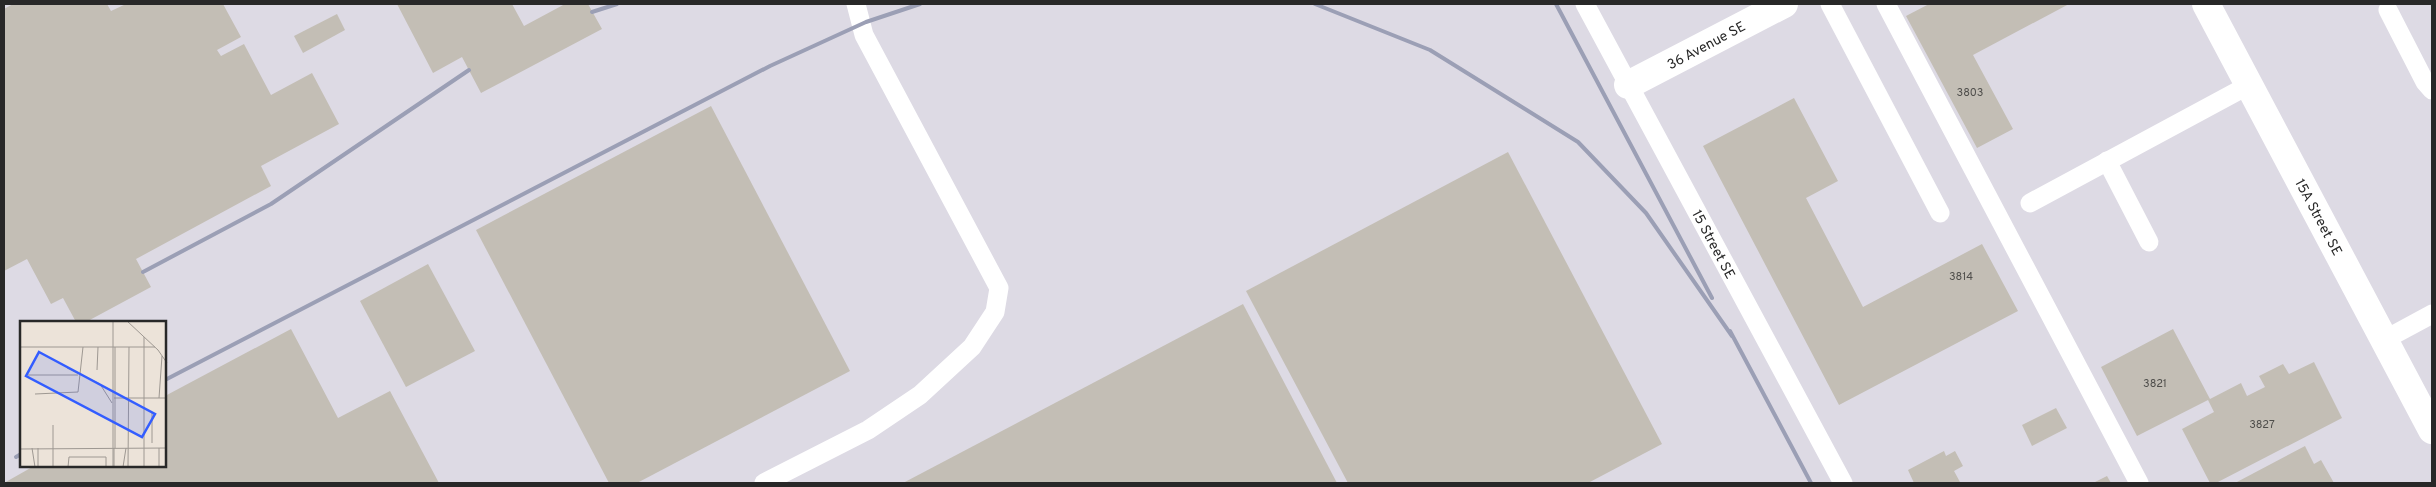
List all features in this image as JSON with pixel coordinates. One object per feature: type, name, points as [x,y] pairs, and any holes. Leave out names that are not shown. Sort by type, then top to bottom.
[{"type":"street","name":"36 Avenue SE","points":[[1628,86],[1784,4]]},
{"type":"street","name":"15A Street SE","points":[[2206,4],[2432,430]]},
{"type":"lane","points":[[764,483],[868,430],[920,396],[972,347],[994,312],[999,288],[864,35],[856,4]]},
{"type":"lane","name":"15 Street SE","points":[[1585,4],[1843,483]]},
{"type":"lane","points":[[1830,4],[1940,212]]},
{"type":"lane","points":[[1886,4],[2139,483]]},
{"type":"lane","points":[[2388,10],[2432,90]]},
{"type":"lane","points":[[2030,202],[2249,85]]},
{"type":"lane","points":[[2107,160],[2149,242]]},
{"type":"lane","points":[[2384,340],[2432,314]]},
{"type":"shaded area","points":[[4,4],[2432,4],[2432,483],[4,483]]},
{"type":"building","points":[[13,4],[107,4],[111,11],[126,4],[223,4],[241,37],[217,50],[221,56],[244,44],[271,95],[312,73],[339,124],[261,166],[271,186],[136,259],[151,287],[88,321],[75,321],[63,298],[51,304],[27,259],[4,271],[4,9]]},
{"type":"building","points":[[397,4],[512,4],[524,26],[565,4],[588,4],[602,29],[481,93],[462,57],[433,73]]},
{"type":"building","points":[[1929,4],[2069,4],[1973,55],[2013,129],[1977,148],[1906,16]]},
{"type":"building","points":[[337,14],[345,30],[303,53],[294,36]]},
{"type":"building","points":[[1794,98],[1838,181],[1806,198],[1863,307],[1982,244],[2018,311],[1839,405],[1703,146]]},
{"type":"building","points":[[711,106],[850,371],[637,483],[609,483],[476,230]]},
{"type":"building","points":[[1508,152],[1662,444],[1588,483],[1348,483],[1246,291]]},
{"type":"building","points":[[428,264],[475,351],[406,387],[360,301]]},
{"type":"building","points":[[1243,304],[1337,483],[903,483]]},
{"type":"building","points":[[291,329],[338,418],[390,391],[439,483],[4,483],[32,467],[166,467],[166,395]]},
{"type":"building","points":[[2173,329],[2210,399],[2241,383],[2247,396],[2265,387],[2259,376],[2283,364],[2289,374],[2314,362],[2342,418],[2216,483],[2210,483],[2182,429],[2214,412],[2208,400],[2137,436],[2101,367]]},
{"type":"building","points":[[2056,408],[2067,428],[2032,446],[2022,425]]},
{"type":"building","points":[[2305,446],[2314,464],[2321,460],[2334,483],[2235,483]]},
{"type":"building","points":[[1944,451],[1946,456],[1955,451],[1963,466],[1954,471],[1960,482],[1914,483],[1908,470]]},
{"type":"building","points":[[2107,476],[2111,483],[2093,483]]},
{"type":"railway","points":[[592,12],[617,4]]},
{"type":"railway","points":[[166,379],[770,66],[866,22],[920,4]]},
{"type":"railway","points":[[1315,4],[1430,50],[1578,142],[1646,213],[1732,336]]},
{"type":"railway","points":[[1556,4],[1712,298]]},
{"type":"railway","points":[[143,272],[271,204],[469,70]]},
{"type":"railway","points":[[1730,331],[1811,483]]},
{"type":"railway","points":[[16,457],[20,455]]}]
